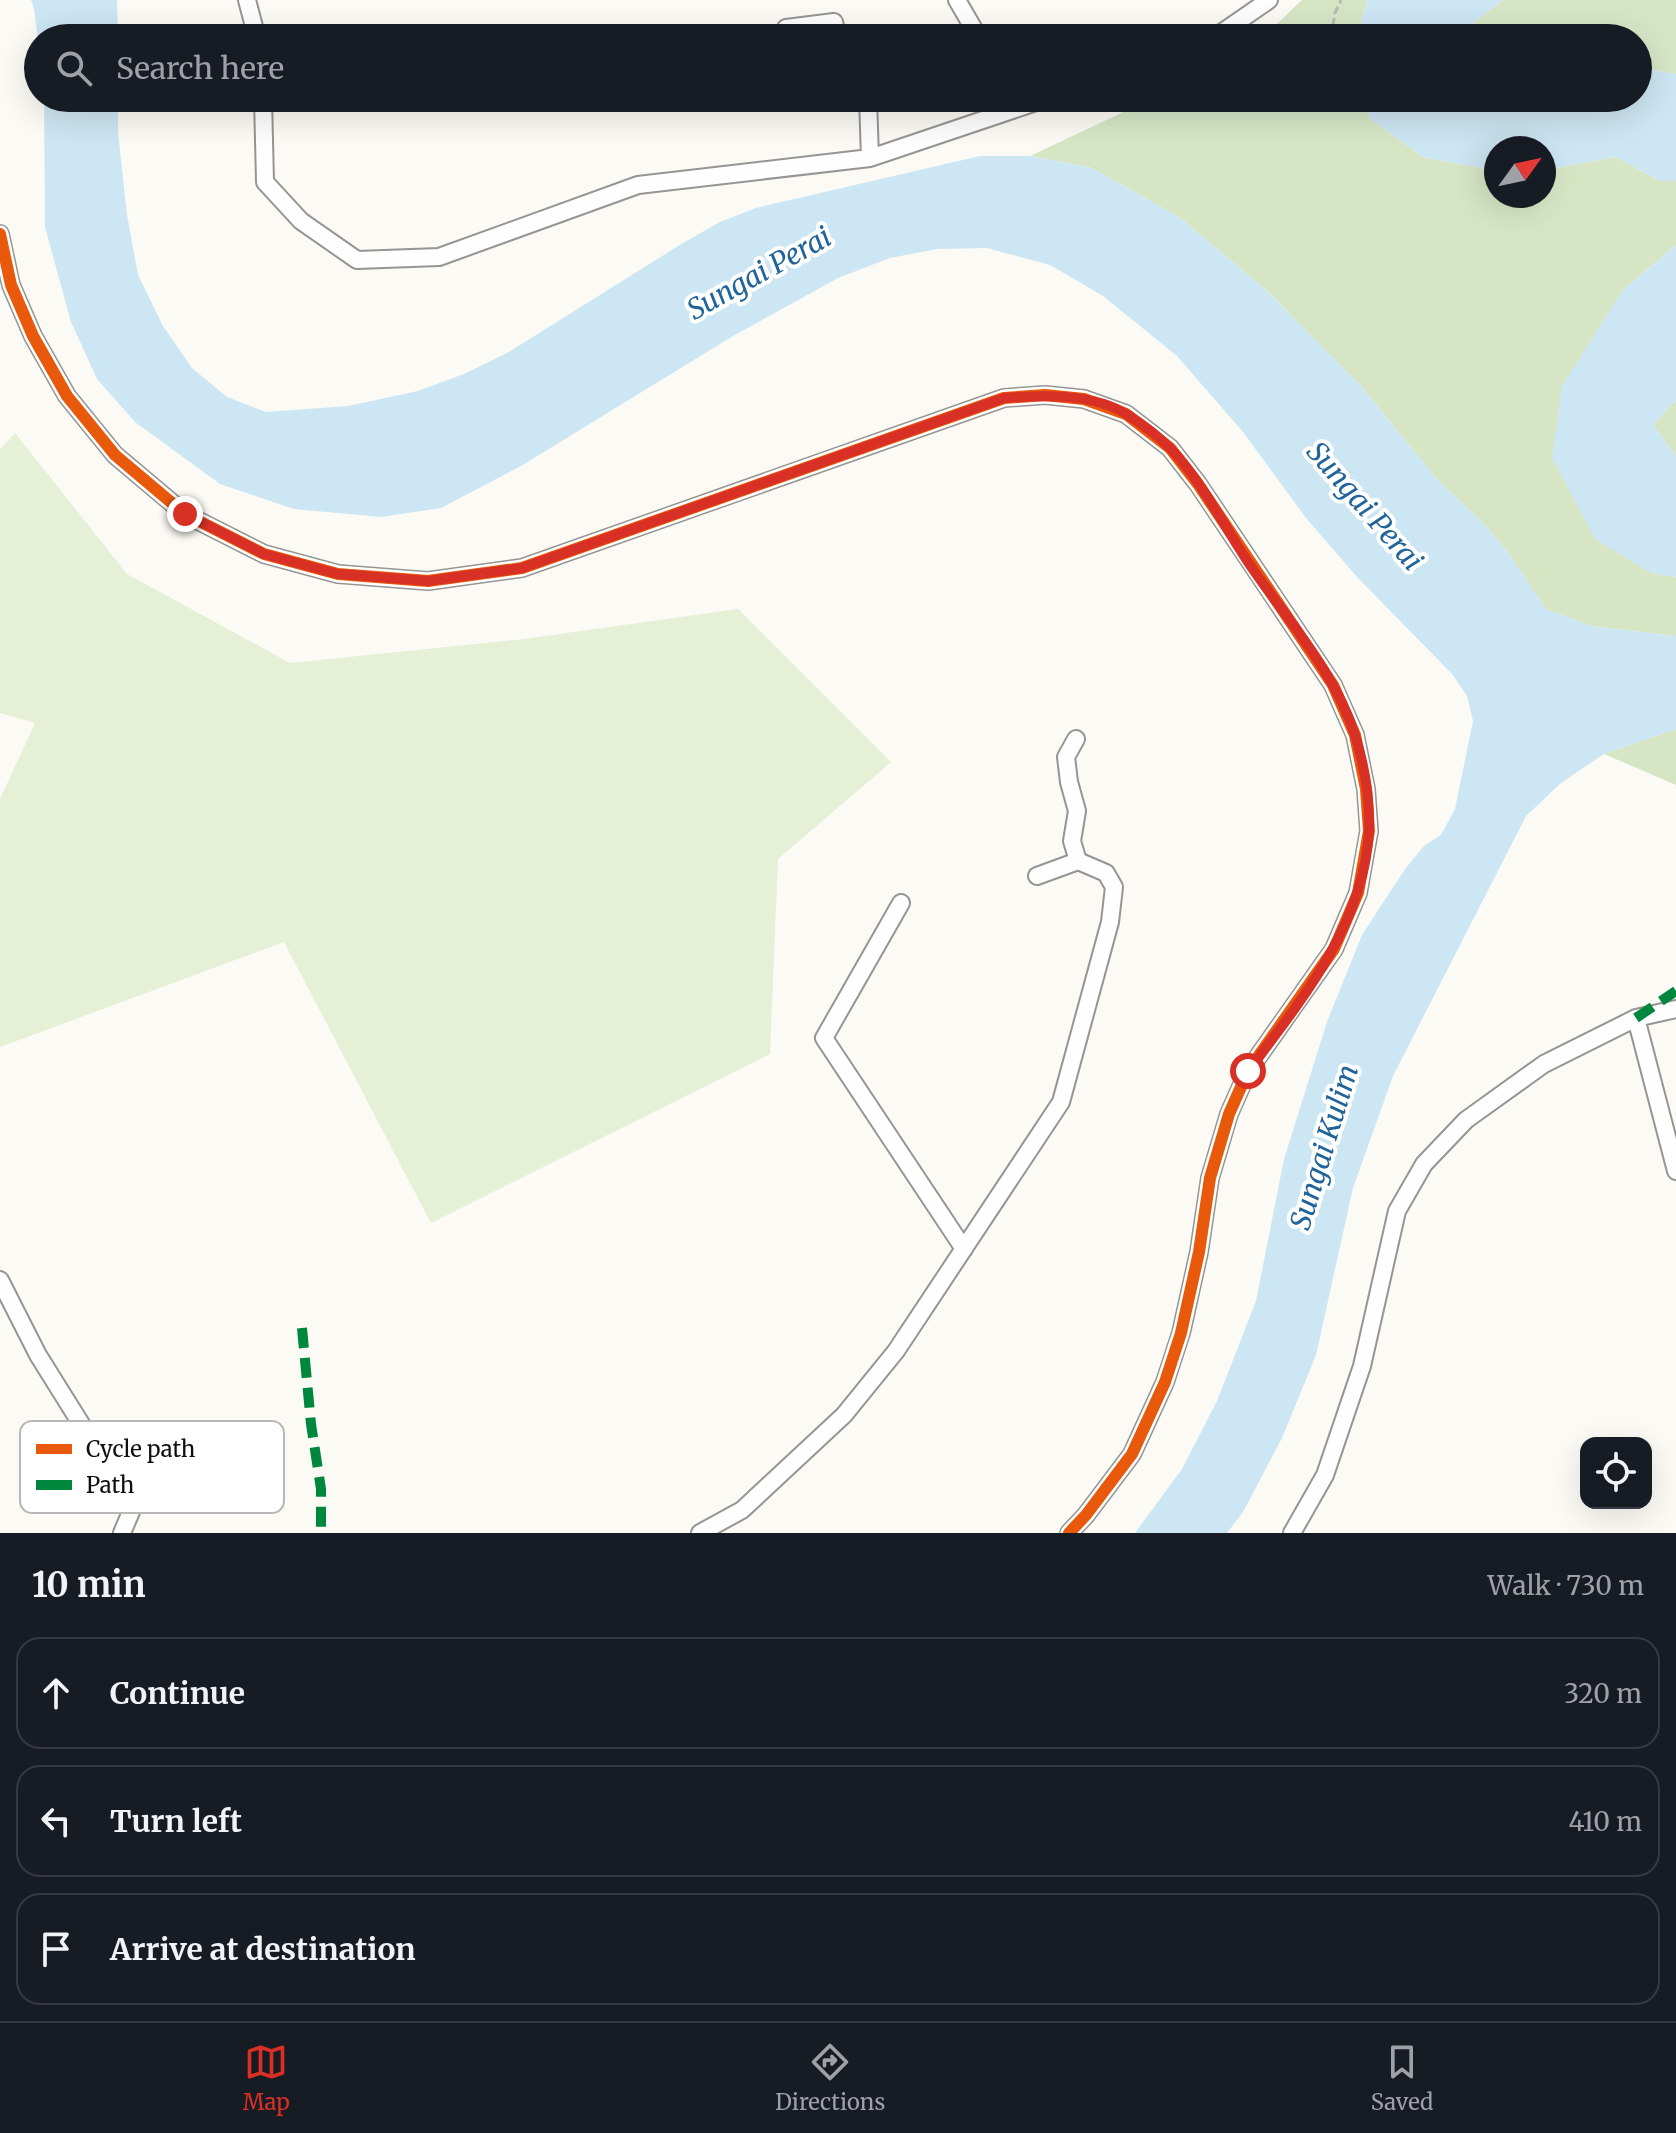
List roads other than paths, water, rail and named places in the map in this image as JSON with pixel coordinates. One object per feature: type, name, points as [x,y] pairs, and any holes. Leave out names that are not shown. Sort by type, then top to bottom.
[{"type":"street","points":[[247,0],[253,24]]},
{"type":"street","points":[[957,0],[971,24]]},
{"type":"street","points":[[1234,24],[1269,0]]},
{"type":"street","points":[[263,112],[265,182],[301,221],[357,260],[439,257],[638,185],[870,158],[989,112]]},
{"type":"street","points":[[868,112],[870,158]]},
{"type":"street","points":[[0,234],[11,285],[33,336],[67,396],[115,455],[185,514],[264,554],[338,574],[428,581],[522,568],[1004,398],[1045,395],[1084,399],[1126,414],[1170,448],[1198,484],[1333,685],[1355,735],[1366,789],[1369,831],[1358,893],[1334,949],[1248,1071],[1229,1114],[1210,1178],[1187,1306],[1165,1382],[1132,1454],[1069,1533]]},
{"type":"street","points":[[1076,739],[1066,757],[1077,811],[1072,841],[1078,861]]},
{"type":"street","points":[[700,1533],[742,1510],[844,1415],[896,1351],[1061,1102],[1110,922],[1114,887],[1106,873],[1078,861],[1037,876]]},
{"type":"street","points":[[901,903],[824,1038],[964,1249]]},
{"type":"street","points":[[1292,1533],[1325,1475],[1362,1366],[1397,1211],[1424,1164],[1466,1120],[1544,1064],[1636,1018],[1676,1009]]},
{"type":"street","points":[[1636,1018],[1676,1171]]},
{"type":"street","points":[[0,1280],[38,1355],[79,1421]]},
{"type":"street","points":[[122,1533],[130,1513]]},
{"type":"water","points":[[31,0],[117,0],[118,24],[36,24]]},
{"type":"water","points":[[1367,0],[1503,0],[1472,24],[1361,24]]},
{"type":"water","points":[[1652,70],[1676,74],[1676,181],[1660,181],[1616,157],[1556,168],[1556,136],[1484,136],[1484,169],[1423,157],[1370,119],[1368,112],[1652,112]]},
{"type":"water","points":[[44,112],[118,112],[127,215],[138,275],[163,326],[192,368],[227,397],[266,412],[348,406],[418,391],[464,374],[507,353],[683,243],[720,222],[756,208],[980,156],[1030,156],[1092,168],[1179,217],[1266,290],[1361,386],[1436,478],[1484,524],[1507,551],[1546,609],[1591,626],[1676,636],[1676,729],[1604,754],[1561,783],[1526,816],[1393,1076],[1353,1188],[1316,1355],[1282,1438],[1243,1512],[1227,1533],[1135,1533],[1182,1469],[1217,1401],[1256,1301],[1284,1159],[1327,1022],[1362,935],[1405,869],[1424,846],[1441,835],[1455,809],[1473,721],[1467,696],[1453,675],[1358,578],[1306,518],[1243,432],[1177,356],[1103,296],[1050,265],[987,248],[937,249],[890,258],[838,278],[733,336],[521,466],[441,508],[381,517],[294,509],[220,484],[135,422],[97,379],[71,322],[45,227]]},
{"type":"water","points":[[1676,245],[1676,400],[1653,425],[1676,456],[1676,577],[1651,573],[1595,539],[1552,458],[1562,386],[1622,291]]},
{"type":"water label","name":"Sungai Perai","points":[[759,273]]},
{"type":"water label","name":"Sungai Perai","points":[[1365,506]]},
{"type":"water label","name":"Sungai Kulim","points":[[1324,1147]]}]
